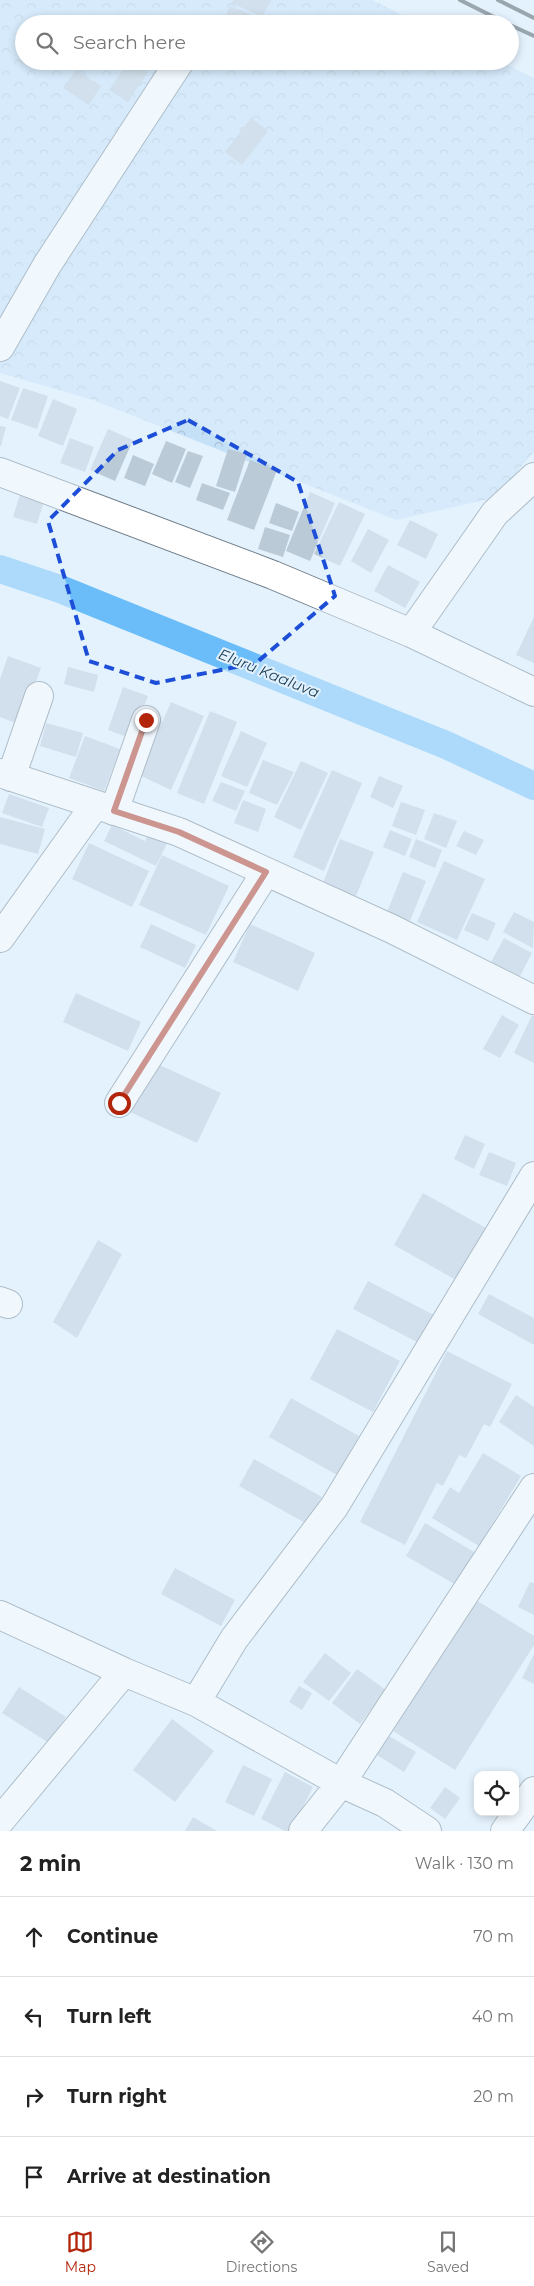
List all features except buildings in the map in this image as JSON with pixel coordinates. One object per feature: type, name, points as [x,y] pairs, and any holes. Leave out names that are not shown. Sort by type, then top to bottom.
[{"type":"street","points":[[0,347],[47,265],[174,70]]},
{"type":"street","points":[[0,472],[272,575],[411,633],[534,692]]},
{"type":"street","points":[[411,633],[494,513],[534,476]]},
{"type":"street","points":[[38,696],[4,776],[179,832],[392,929],[534,1000]]},
{"type":"street","points":[[0,938],[104,808],[146,720]]},
{"type":"street","points":[[119,1103],[266,872]]},
{"type":"street","points":[[196,1702],[234,1639],[334,1507],[534,1176]]},
{"type":"street","points":[[303,1831],[341,1783],[534,1488]]},
{"type":"street","points":[[0,1615],[124,1672],[196,1702],[341,1783],[385,1803],[427,1831]]},
{"type":"street","points":[[0,1821],[124,1672]]},
{"type":"street","points":[[505,1831],[534,1791]]},
{"type":"highlighted area","points":[[188,420],[298,482],[335,596],[256,663],[156,683],[89,661],[48,521],[118,450]]},
{"type":"green space","points":[[0,0],[372,0],[403,15],[15,15],[15,70],[518,70],[534,78],[534,452],[494,498],[396,520],[93,400],[0,373]]},
{"type":"waterway","name":"Eluru Kaaluva","points":[[0,569],[60,589],[446,745],[534,786]]},
{"type":"railway","points":[[460,0],[490,15]]},
{"type":"railway","points":[[498,0],[534,18]]},
{"type":"railway","points":[[519,29],[534,36]]},
{"type":"route","points":[[119,1103],[266,872],[179,832],[114,811],[146,720]]}]
